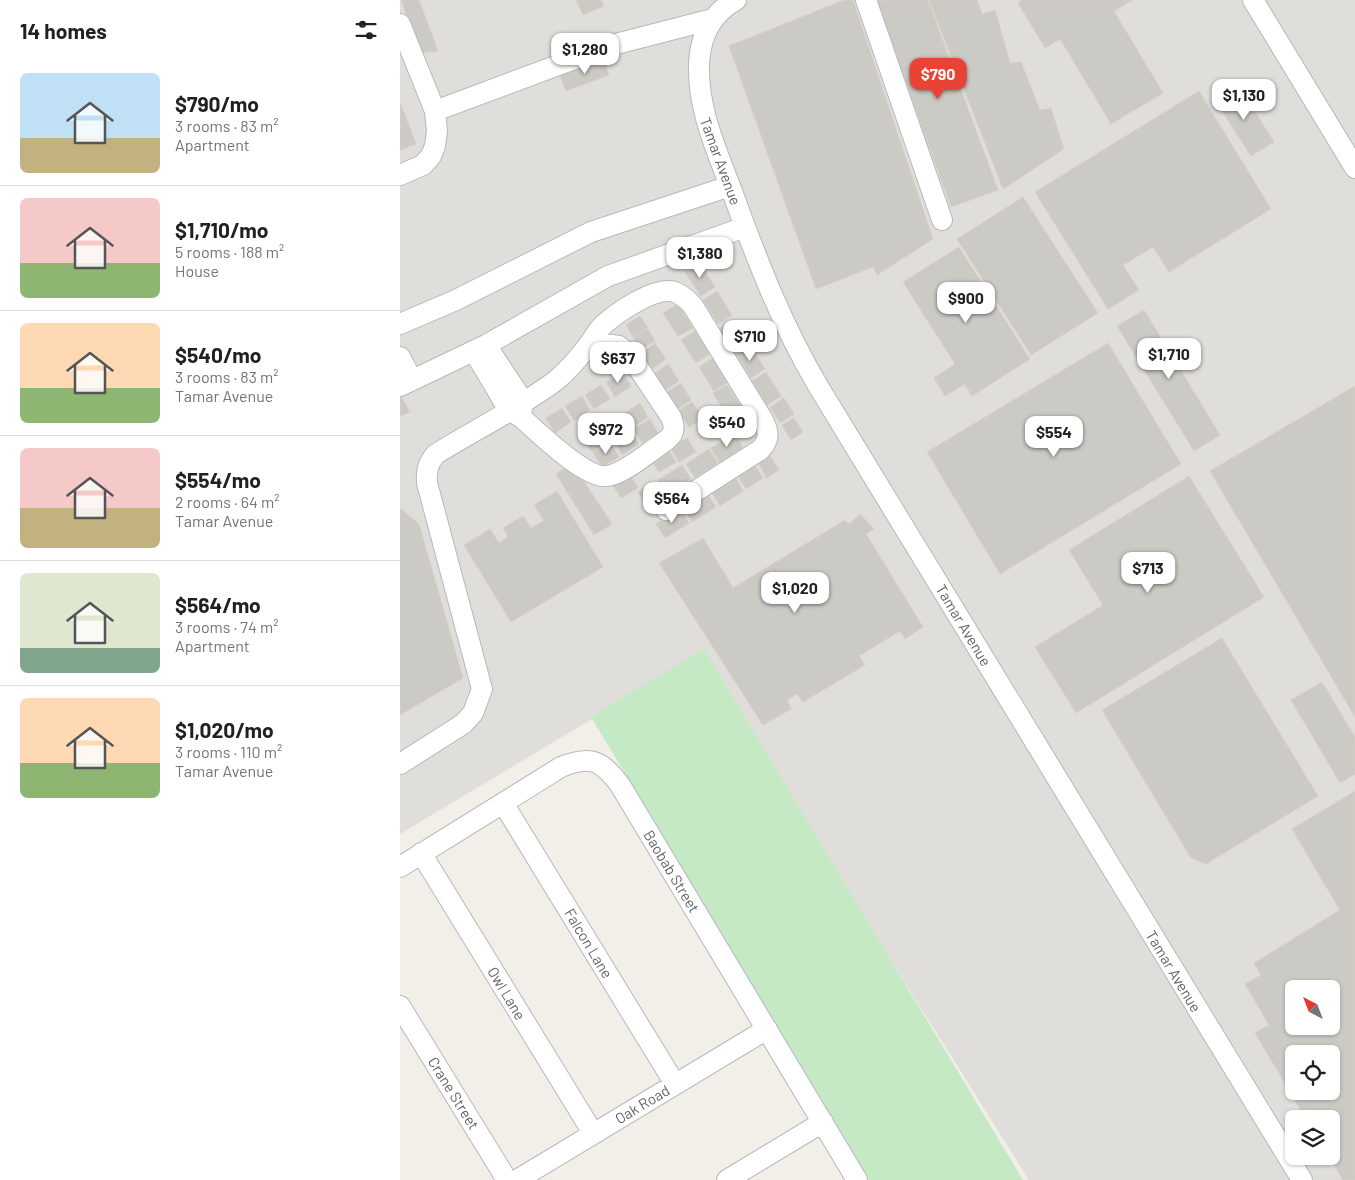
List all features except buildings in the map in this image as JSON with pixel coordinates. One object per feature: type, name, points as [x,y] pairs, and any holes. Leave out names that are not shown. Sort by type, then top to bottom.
[{"type":"street","points":[[435,112],[612,46],[713,19],[719,11],[736,0]]},
{"type":"street","points":[[866,0],[942,220]]},
{"type":"street","points":[[1254,0],[1355,168]]},
{"type":"street","name":"Tamar Avenue","points":[[713,19],[703,40],[699,60],[703,108],[708,127],[745,227],[783,321],[804,363],[1302,1180]]},
{"type":"street","points":[[400,24],[435,112],[437,130],[435,146],[431,156],[423,165],[400,175]]},
{"type":"street","points":[[400,324],[456,300],[591,232],[730,186]]},
{"type":"street","points":[[400,357],[406,383],[480,348],[621,270],[745,227]]},
{"type":"street","points":[[400,764],[464,724],[473,713],[482,689],[426,483],[426,470],[436,454],[518,409],[552,384],[570,369],[603,325],[626,308],[655,293],[666,291],[682,296],[693,306],[767,427],[768,433],[767,441],[760,450],[666,510]]},
{"type":"street","points":[[480,348],[518,409],[544,438],[566,455],[601,476],[609,476],[622,470],[671,435],[675,427],[671,417],[631,357],[619,346],[590,343]]},
{"type":"street","name":"Baobab Street","points":[[400,866],[561,767],[575,762],[594,761],[603,766],[620,785],[857,1180]]},
{"type":"street","name":"Falcon Lane","points":[[503,803],[675,1084]]},
{"type":"street","name":"Owl Lane","points":[[421,853],[593,1133]]},
{"type":"street","name":"Crane Street","points":[[400,1006],[507,1180]]},
{"type":"street","name":"Oak Road","points":[[517,1180],[767,1029]]},
{"type":"street","points":[[726,1180],[823,1122]]},
{"type":"shaded area","points":[[400,0],[1355,0],[1355,1180],[1029,1180],[699,655],[400,834]]},
{"type":"green space","points":[[704,649],[1023,1180],[869,1180],[591,717]]}]
